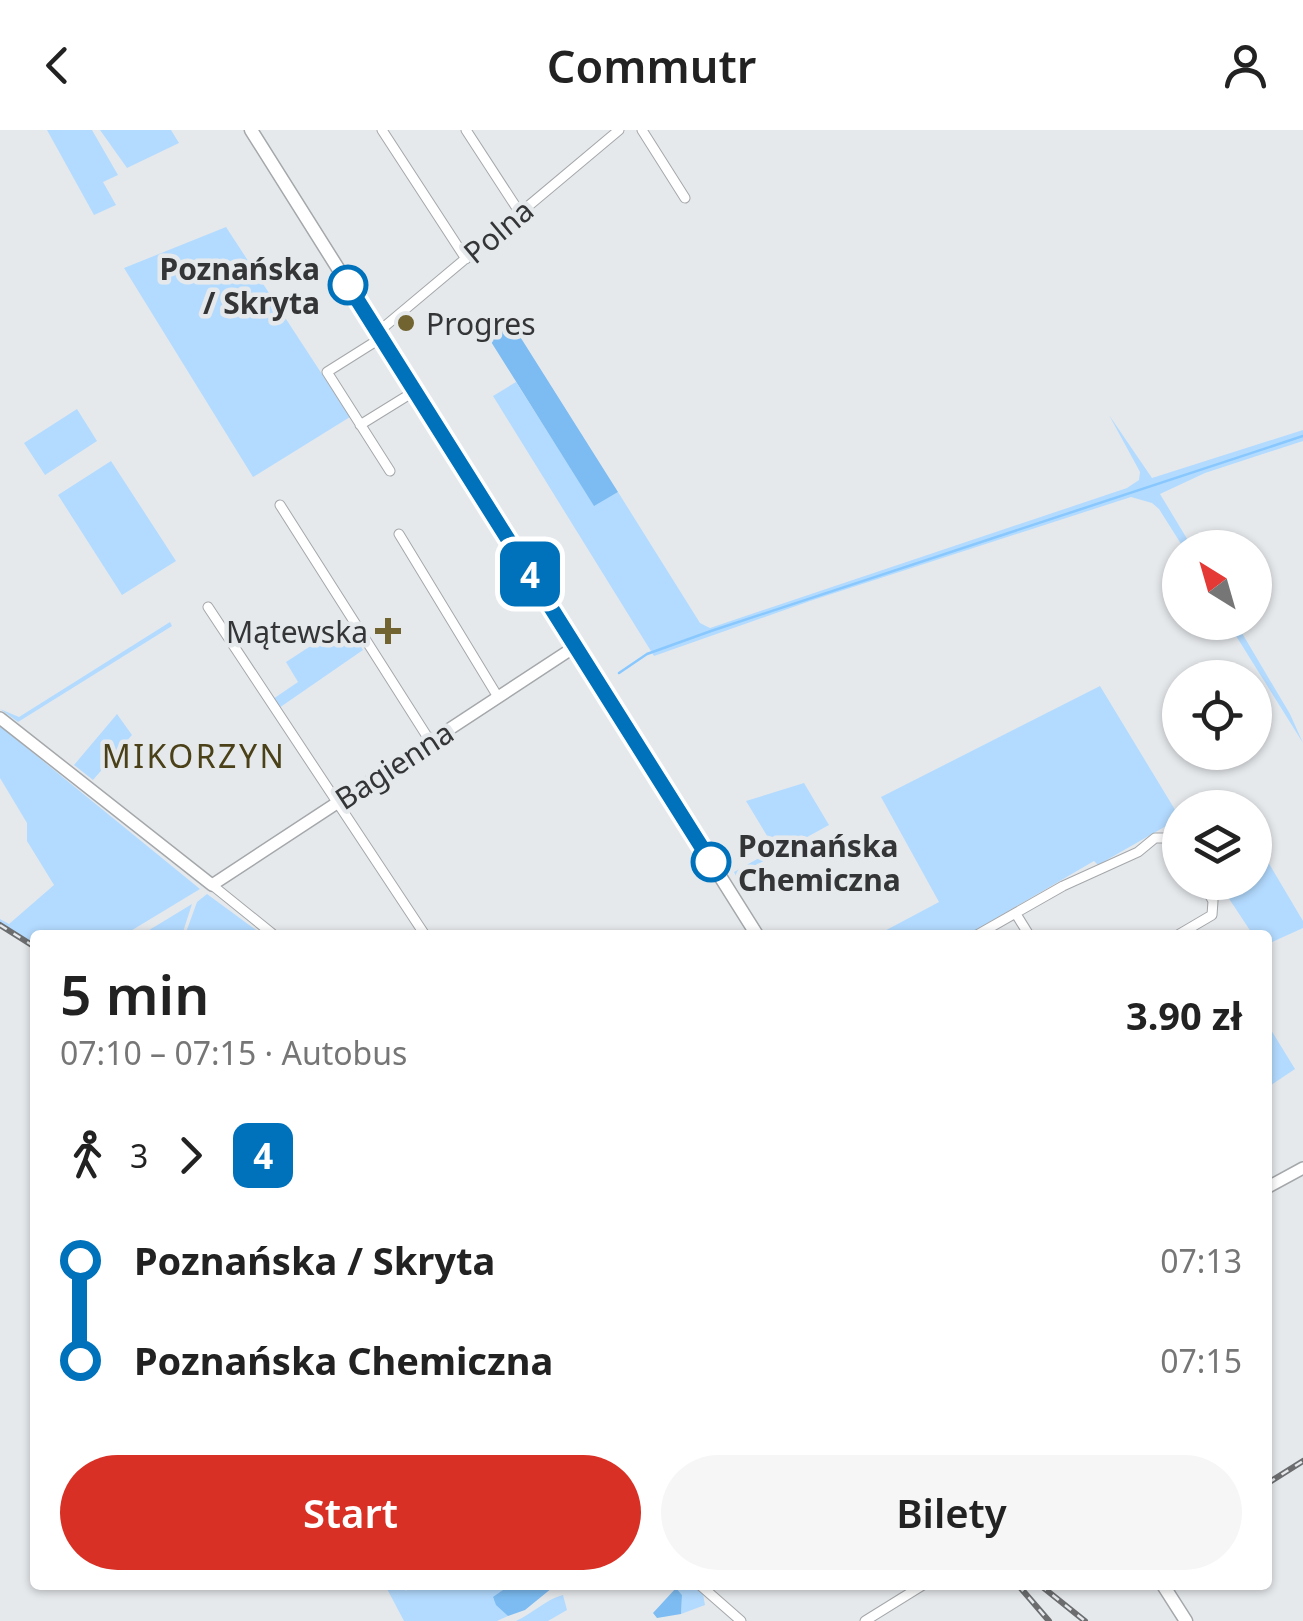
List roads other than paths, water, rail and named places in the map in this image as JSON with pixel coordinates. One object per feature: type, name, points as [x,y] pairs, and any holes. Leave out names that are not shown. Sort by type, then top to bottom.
[{"type":"main road","points":[[251,130],[750,930]]},
{"type":"main road","points":[[1167,1590],[1186,1621]]},
{"type":"street","points":[[382,130],[466,259]]},
{"type":"street","points":[[466,130],[520,213]]},
{"type":"street","name":"Polna","points":[[360,425],[327,372],[380,335],[618,130]]},
{"type":"street","points":[[642,130],[685,198]]},
{"type":"street","points":[[390,471],[360,425],[415,391]]},
{"type":"street","points":[[280,505],[430,742]]},
{"type":"street","points":[[399,534],[498,697]]},
{"type":"street","points":[[208,606],[422,930]]},
{"type":"street","name":"Bagienna","points":[[212,884],[576,646]]},
{"type":"street","points":[[0,718],[268,930]]},
{"type":"street","points":[[987,930],[1063,886],[1138,852],[1155,838],[1162,838]]},
{"type":"street","points":[[1186,930],[1212,915],[1211,900]]},
{"type":"street","points":[[1016,914],[1026,930]]},
{"type":"street","points":[[1272,1185],[1303,1168]]},
{"type":"street","points":[[706,1590],[741,1621]]},
{"type":"street","points":[[864,1621],[915,1590]]},
{"type":"waterway","points":[[619,673],[647,654],[711,631],[1303,436]]},
{"type":"railway","points":[[0,925],[30,944]]},
{"type":"railway","points":[[1272,1480],[1303,1461]]},
{"type":"railway","points":[[1022,1590],[1049,1621]]},
{"type":"railway","points":[[1046,1590],[1085,1621]]},
{"type":"place","name":"Poznańska / Skryta","points":[[348,285]]},
{"type":"place","name":"Progres","points":[[406,323]]},
{"type":"place","name":"Mątewska","points":[[388,631]]},
{"type":"place","name":"Poznańska Chemiczna","points":[[711,862]]},
{"type":"district","name":"MIKORZYN","points":[[194,755]]}]
